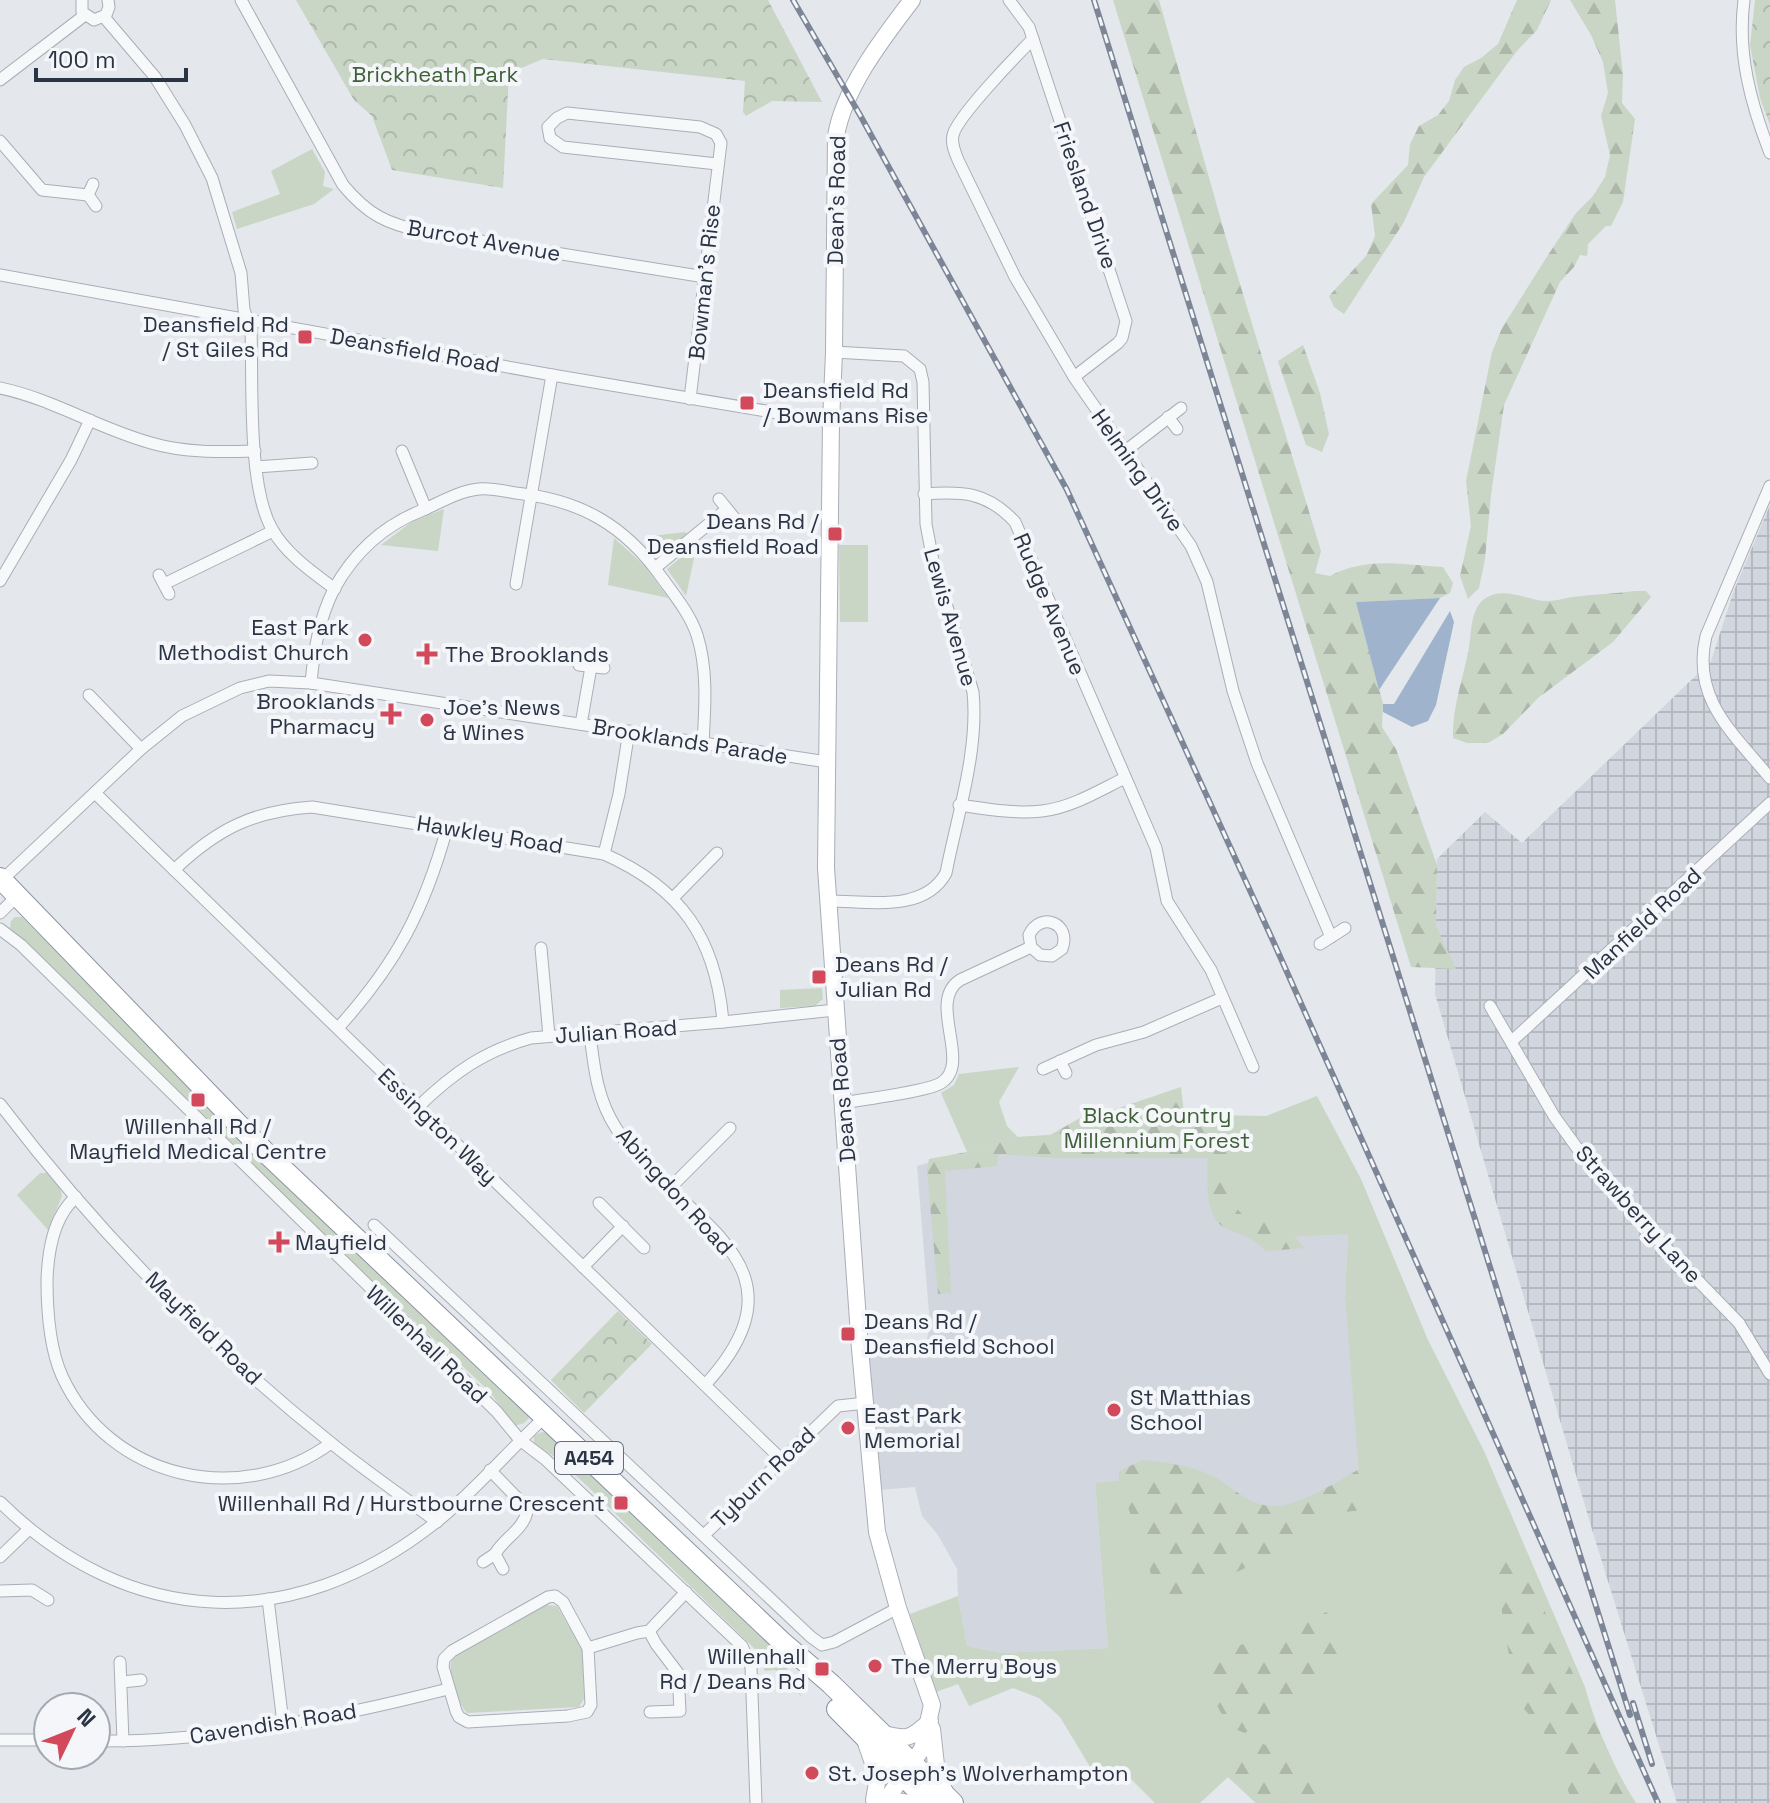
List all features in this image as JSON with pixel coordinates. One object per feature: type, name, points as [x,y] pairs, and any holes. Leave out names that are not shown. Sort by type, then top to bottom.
[{"type":"highway","name":"Willenhall Road","points":[[1,879],[266,1153],[781,1641],[831,1684],[872,1736],[944,1802]]},
{"type":"street","points":[[82,0],[81,8],[85,15],[94,20],[104,17],[109,7],[108,0]]},
{"type":"street","name":"Burcot Avenue","points":[[241,0],[343,185],[375,216],[392,224],[425,232],[705,277]]},
{"type":"street","name":"Dean's Road","points":[[831,422],[839,116],[886,34],[912,0]]},
{"type":"street","name":"Friesland Drive","points":[[1009,0],[1029,27],[1126,321],[1118,343],[1074,377]]},
{"type":"street","points":[[1744,0],[1742,48],[1746,76],[1770,153]]},
{"type":"street","points":[[0,80],[85,15]]},
{"type":"street","points":[[104,17],[155,77],[185,125],[212,178],[241,273],[244,310],[251,328],[256,467],[265,513],[273,531],[308,569],[335,589]]},
{"type":"street","name":"Helming Drive","points":[[1033,39],[1007,64],[957,127],[953,144],[958,160],[1015,277],[1074,377],[1191,546],[1207,582],[1233,691],[1257,763],[1331,937]]},
{"type":"street","points":[[567,113],[700,127],[716,134],[721,143],[717,164],[563,147],[550,138],[548,127],[567,113]]},
{"type":"street","points":[[0,141],[42,190],[91,190],[96,206]]},
{"type":"street","name":"Bowman's Rise","points":[[690,399],[717,164]]},
{"type":"street","name":"Deansfield Road","points":[[0,275],[831,422]]},
{"type":"street","name":"Lewis Avenue","points":[[829,901],[910,901],[932,892],[946,873],[969,765],[975,714],[973,692],[933,561],[924,494],[923,382],[920,369],[904,356],[834,352]]},
{"type":"street","points":[[516,584],[552,375]]},
{"type":"street","points":[[0,388],[25,393],[150,443],[198,452],[255,451]]},
{"type":"street","points":[[1124,452],[1181,408]]},
{"type":"street","points":[[1168,417],[1177,429]]},
{"type":"street","points":[[0,581],[71,460],[90,420]]},
{"type":"street","name":"Deans Road","points":[[831,422],[826,868],[866,1403],[877,1532],[898,1608],[932,1705],[937,1774],[944,1802]]},
{"type":"street","points":[[402,451],[426,509]]},
{"type":"street","points":[[256,467],[312,463]]},
{"type":"street","points":[[1770,486],[1706,636],[1702,662],[1706,691],[1714,708],[1770,778]]},
{"type":"street","points":[[311,683],[318,633],[335,589],[369,543],[404,517],[459,494],[479,489],[531,494],[570,503],[602,520],[632,542],[685,609],[697,636],[705,689],[703,743]]},
{"type":"street","name":"Rudge Avenue","points":[[924,494],[947,492],[988,499],[1015,522],[1156,848],[1167,901],[1203,957],[1253,1067]]},
{"type":"street","points":[[719,499],[736,520]]},
{"type":"street","points":[[655,568],[727,509]]},
{"type":"street","points":[[164,584],[273,531]]},
{"type":"street","points":[[581,724],[585,666],[604,668]]},
{"type":"street","name":"Brooklands Parade","points":[[1,879],[141,749],[182,716],[220,696],[269,681],[311,683],[827,762]]},
{"type":"street","points":[[89,695],[141,749]]},
{"type":"street","points":[[604,854],[619,794],[629,731]]},
{"type":"street","points":[[959,805],[1001,812],[1044,811],[1074,802],[1125,778]]},
{"type":"street","name":"Essington Way","points":[[95,793],[781,1459]]},
{"type":"street","name":"Manfield Road","points":[[1512,1041],[1770,803]]},
{"type":"street","name":"Hawkley Road","points":[[174,870],[222,832],[274,811],[312,807],[604,854],[644,874],[673,898],[695,925],[710,955],[719,988],[723,1022]]},
{"type":"street","points":[[338,1028],[375,985],[406,938],[431,882],[447,828]]},
{"type":"street","points":[[673,898],[717,853]]},
{"type":"street","points":[[0,913],[17,896]]},
{"type":"street","points":[[1320,944],[1345,928]]},
{"type":"street","name":"Willenhall Road","points":[[0,929],[21,945],[497,1412],[520,1440],[545,1459],[746,1652],[751,1667],[756,1803]]},
{"type":"street","points":[[843,1103],[932,1086],[946,1078],[953,1065],[947,999],[950,988],[960,980],[1031,947]]},
{"type":"street","points":[[541,948],[549,1036]]},
{"type":"street","points":[[1043,1069],[1096,1045],[1144,1032],[1222,998]]},
{"type":"street","name":"Strawberry Lane","points":[[1490,1006],[1554,1116],[1585,1159],[1637,1218],[1739,1323],[1770,1374]]},
{"type":"street","name":"Julian Road","points":[[418,1107],[446,1080],[485,1054],[516,1042],[549,1036],[835,1010]]},
{"type":"street","name":"Abingdon Road","points":[[590,1034],[595,1075],[607,1111],[632,1149],[718,1233],[734,1253],[746,1288],[746,1316],[741,1338],[705,1385]]},
{"type":"street","points":[[1060,1061],[1066,1073]]},
{"type":"street","name":"Mayfield Road","points":[[0,1104],[76,1197],[198,1326],[331,1443],[437,1522]]},
{"type":"street","points":[[670,1188],[730,1128]]},
{"type":"street","points":[[76,1197],[62,1211],[58,1221],[47,1263],[47,1290],[57,1363],[63,1378],[96,1424],[140,1460],[190,1476],[231,1478],[277,1471],[295,1465],[331,1443]]},
{"type":"street","points":[[599,1203],[644,1248]]},
{"type":"street","points":[[374,1225],[822,1645],[834,1642],[898,1608]]},
{"type":"street","points":[[583,1267],[623,1226]]},
{"type":"street","points":[[387,1268],[402,1252]]},
{"type":"street","name":"Tyburn Road","points":[[704,1535],[838,1406],[866,1403]]},
{"type":"street","points":[[0,1502],[28,1530],[72,1560],[128,1587],[182,1599],[227,1604],[268,1599],[315,1589],[352,1576],[391,1554],[437,1522],[545,1417]]},
{"type":"street","points":[[483,1562],[495,1554],[521,1525],[527,1512],[490,1470]]},
{"type":"street","points":[[0,1557],[28,1530]]},
{"type":"street","points":[[495,1554],[503,1569]]},
{"type":"street","points":[[0,1591],[32,1590],[48,1600]]},
{"type":"street","points":[[588,1648],[649,1631],[686,1592]]},
{"type":"street","points":[[555,1596],[563,1602],[588,1648],[591,1705],[582,1715],[468,1722],[459,1717],[448,1689],[443,1667],[444,1659],[452,1651],[548,1597],[555,1596]]},
{"type":"street","points":[[268,1599],[283,1723]]},
{"type":"street","points":[[649,1631],[678,1673],[680,1696],[680,1711],[650,1712]]},
{"type":"street","points":[[120,1662],[123,1741]]},
{"type":"street","points":[[122,1682],[141,1680]]},
{"type":"street","name":"Cavendish Road","points":[[112,1741],[160,1741],[283,1723],[382,1706],[448,1689]]},
{"type":"street","points":[[876,1802],[878,1777],[872,1736],[913,1737],[931,1720]]},
{"type":"street","points":[[876,1802],[908,1770],[922,1749],[931,1720]]},
{"type":"street","points":[[0,1740],[32,1740]]},
{"type":"street","points":[[891,1803],[909,1803]]},
{"type":"shaded area","points":[[1770,505],[1770,1803],[1677,1803],[1593,1533],[1435,994],[1437,859],[1485,812],[1522,843],[1711,661],[1733,593]]},
{"type":"shaded area","name":"St Matthias School","points":[[1214,1124],[1348,1234],[1345,1298],[1363,1510],[1216,1523],[1095,1484],[1108,1648],[1002,1653],[967,1646],[958,1596],[957,1569],[938,1535],[922,1516],[915,1487],[879,1490],[869,1350],[926,1344],[930,1325],[917,1166],[1018,1137]]},
{"type":"green space","name":"Brickheath Park","points":[[296,0],[768,0],[822,102],[772,101],[746,116],[743,112],[745,81],[543,59],[509,73],[503,188],[392,170],[372,116],[354,100]]},
{"type":"green space","points":[[1113,0],[1159,0],[1226,238],[1321,551],[1315,573],[1330,576],[1372,564],[1443,567],[1453,583],[1450,593],[1440,598],[1357,602],[1383,704],[1382,727],[1396,749],[1437,865],[1436,926],[1456,969],[1411,967]]},
{"type":"green space","points":[[1517,0],[1551,0],[1537,30],[1516,52],[1424,177],[1404,222],[1344,314],[1334,307],[1329,296],[1366,256],[1375,236],[1371,204],[1408,165],[1410,144],[1419,126],[1438,115],[1449,101],[1455,80],[1464,67],[1498,44]]},
{"type":"green space","points":[[1570,0],[1615,0],[1623,75],[1622,103],[1635,119],[1623,202],[1611,226],[1606,226],[1588,244],[1587,256],[1580,255],[1560,282],[1504,405],[1485,559],[1479,588],[1468,599],[1460,576],[1471,526],[1466,481],[1492,352],[1502,328],[1548,255],[1605,177],[1610,155],[1601,116],[1608,93],[1603,62]]},
{"type":"green space","points":[[1755,0],[1770,0],[1770,125],[1760,98],[1750,45]]},
{"type":"green space","points":[[312,149],[325,172],[323,186],[334,189],[314,204],[237,229],[232,212],[280,194],[271,171]]},
{"type":"green space","points":[[1303,345],[1320,393],[1329,434],[1322,452],[1306,445],[1278,361]]},
{"type":"green space","points":[[444,509],[438,551],[381,545],[413,521]]},
{"type":"green space","points":[[685,532],[689,535],[662,554],[655,552],[643,537]]},
{"type":"green space","points":[[614,538],[644,565],[668,598],[608,585]]},
{"type":"green space","points":[[697,544],[686,596],[667,569]]},
{"type":"green space","points":[[839,545],[868,545],[868,622],[840,622]]},
{"type":"green space","points":[[1646,591],[1651,597],[1613,642],[1538,698],[1503,734],[1488,743],[1467,743],[1453,738],[1473,618],[1483,600],[1498,593],[1548,601]]},
{"type":"green space","points":[[15,917],[22,917],[232,1129],[525,1408],[529,1418],[514,1426],[490,1392],[351,1261],[10,928]]},
{"type":"green space","points":[[822,988],[823,999],[815,1006],[780,1008],[780,990]]},
{"type":"green space","points":[[1019,1067],[999,1102],[1007,1126],[1018,1137],[967,1152],[941,1093],[954,1085],[959,1074]]},
{"type":"green space","name":"Black Country Millennium Forest","points":[[1181,1087],[1184,1113],[1225,1115],[1232,1204],[1248,1220],[1284,1224],[1305,1248],[1266,1251],[1252,1240],[1219,1224],[1208,1198],[1207,1158],[1054,1158],[998,1154],[997,1166],[945,1171],[951,1293],[938,1294],[927,1169],[929,1159],[1018,1137],[1050,1135],[1082,1117]]},
{"type":"green space","points":[[1317,1096],[1361,1179],[1428,1340],[1484,1451],[1585,1687],[1606,1746],[1636,1803],[1256,1803],[1228,1777],[1200,1803],[1155,1803],[1117,1765],[1098,1780],[1060,1717],[1039,1698],[1013,1688],[969,1706],[958,1684],[936,1692],[910,1614],[958,1596],[967,1646],[1002,1653],[1108,1648],[1095,1483],[1180,1476],[1216,1523],[1362,1510],[1345,1298],[1348,1234],[1254,1238],[1220,1207],[1211,1115],[1266,1116]]},
{"type":"green space","points":[[40,1173],[47,1173],[60,1187],[62,1196],[48,1230],[17,1195]]},
{"type":"green space","points":[[618,1311],[652,1344],[584,1413],[551,1380]]},
{"type":"green space","points":[[542,1432],[552,1434],[778,1651],[802,1697],[775,1670],[765,1671],[756,1650],[584,1483],[555,1457],[534,1444],[534,1436]]},
{"type":"green space","points":[[1143,1460],[1198,1470],[1247,1498],[1269,1506],[1290,1504],[1359,1469],[1363,1510],[1335,1513],[1304,1541],[1162,1606],[1119,1481],[1119,1471]]},
{"type":"green space","points":[[1509,1544],[1524,1566],[1632,1803],[1572,1803],[1553,1744],[1516,1699],[1497,1581],[1489,1558]]},
{"type":"green space","points":[[545,1605],[557,1606],[583,1650],[584,1699],[579,1707],[467,1713],[454,1687],[452,1658]]},
{"type":"green space","points":[[1327,1612],[1340,1659],[1245,1733],[1229,1727],[1193,1663]]},
{"type":"green space","points":[[1259,1742],[1298,1765],[1312,1782],[1321,1803],[1256,1803],[1228,1777],[1241,1755]]},
{"type":"water","points":[[1440,598],[1379,690],[1356,602]]},
{"type":"water","points":[[1450,611],[1454,622],[1436,705],[1428,721],[1412,727],[1383,712],[1383,704],[1394,704]]},
{"type":"railway","points":[[793,0],[1067,490],[1274,943],[1658,1803]]},
{"type":"railway","points":[[1094,0],[1630,1715]]},
{"type":"railway","points":[[1633,1703],[1652,1764]]},
{"type":"place","name":"Deansfield Rd / St Giles Rd","points":[[305,337]]},
{"type":"place","name":"Deansfield Rd / Bowmans Rise","points":[[747,403]]},
{"type":"place","name":"Deans Rd / Deansfield Road","points":[[835,534]]},
{"type":"place","name":"East Park Methodist Church","points":[[365,640]]},
{"type":"place","name":"The Brooklands","points":[[427,654]]},
{"type":"place","name":"Brooklands Pharmacy","points":[[391,714]]},
{"type":"place","name":"Joe's News & Wines","points":[[427,720]]},
{"type":"place","name":"Deans Rd / Julian Rd","points":[[819,977]]},
{"type":"place","name":"Willenhall Rd / Mayfield Medical Centre","points":[[198,1100]]},
{"type":"place","name":"Mayfield","points":[[279,1242]]},
{"type":"place","name":"Deans Rd / Deansfield School","points":[[848,1334]]},
{"type":"place","name":"St Matthias School","points":[[1114,1410]]},
{"type":"place","name":"East Park Memorial","points":[[848,1428]]},
{"type":"place","name":"Willenhall Rd / Hurstbourne Crescent","points":[[621,1503]]},
{"type":"place","name":"The Merry Boys","points":[[875,1666]]},
{"type":"place","name":"Willenhall Rd / Deans Rd","points":[[822,1669]]},
{"type":"place","name":"St. Joseph's Wolverhampton","points":[[812,1773]]}]
